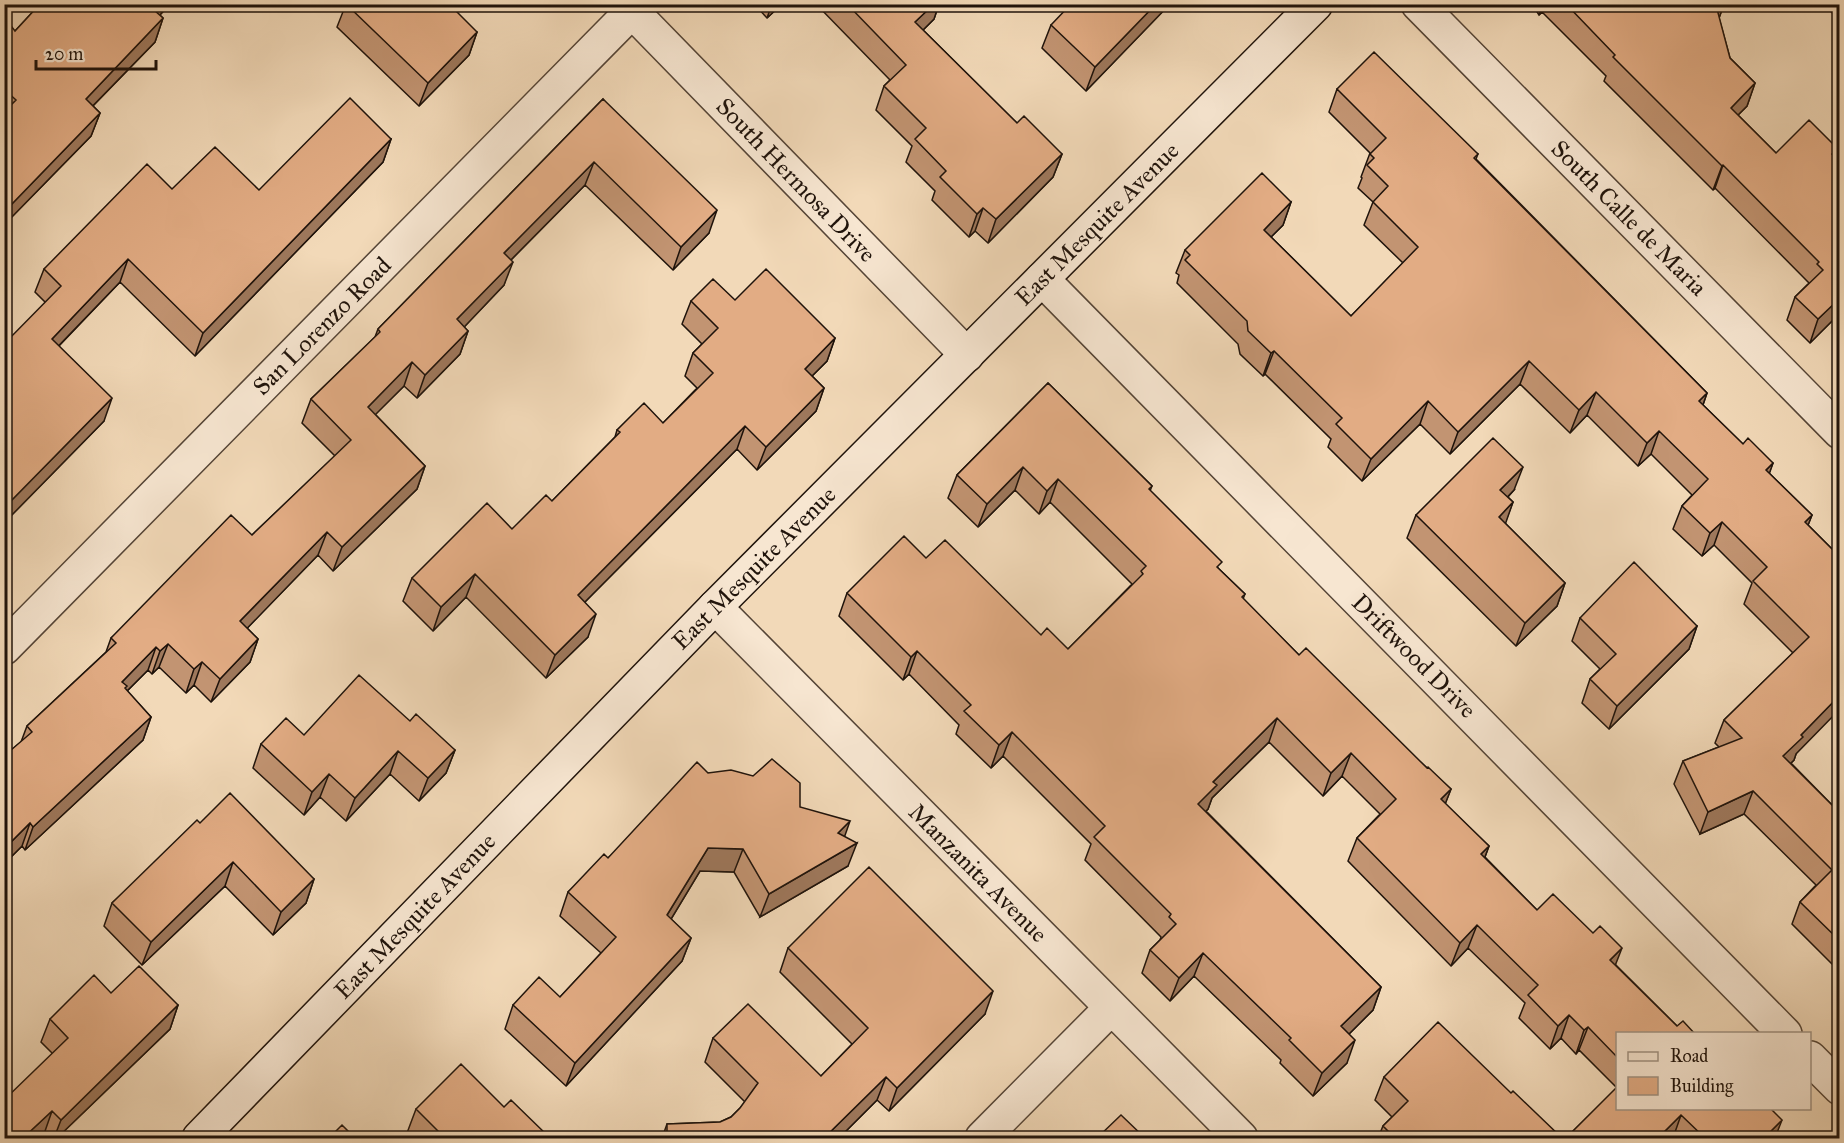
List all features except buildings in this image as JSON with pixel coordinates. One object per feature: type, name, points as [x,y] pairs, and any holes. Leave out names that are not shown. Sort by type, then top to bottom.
[{"type":"street","name":"East Mesquite Avenue","points":[[199,1138],[715,607],[1316,4]]},
{"type":"street","name":"South Calle de Maria","points":[[1418,4],[1839,432]]},
{"type":"street","name":"South Hermosa Drive","points":[[632,7],[968,355]]},
{"type":"street","name":"San Lorenzo Road","points":[[4,648],[632,7]]},
{"type":"street","name":"Driftwood Drive","points":[[1042,279],[1783,1032]]},
{"type":"street","name":"Manzanita Avenue","points":[[715,607],[1241,1138]]},
{"type":"street","points":[[982,1138],[1111,1008]]},
{"type":"street","points":[[1811,1060],[1839,1088]]}]
